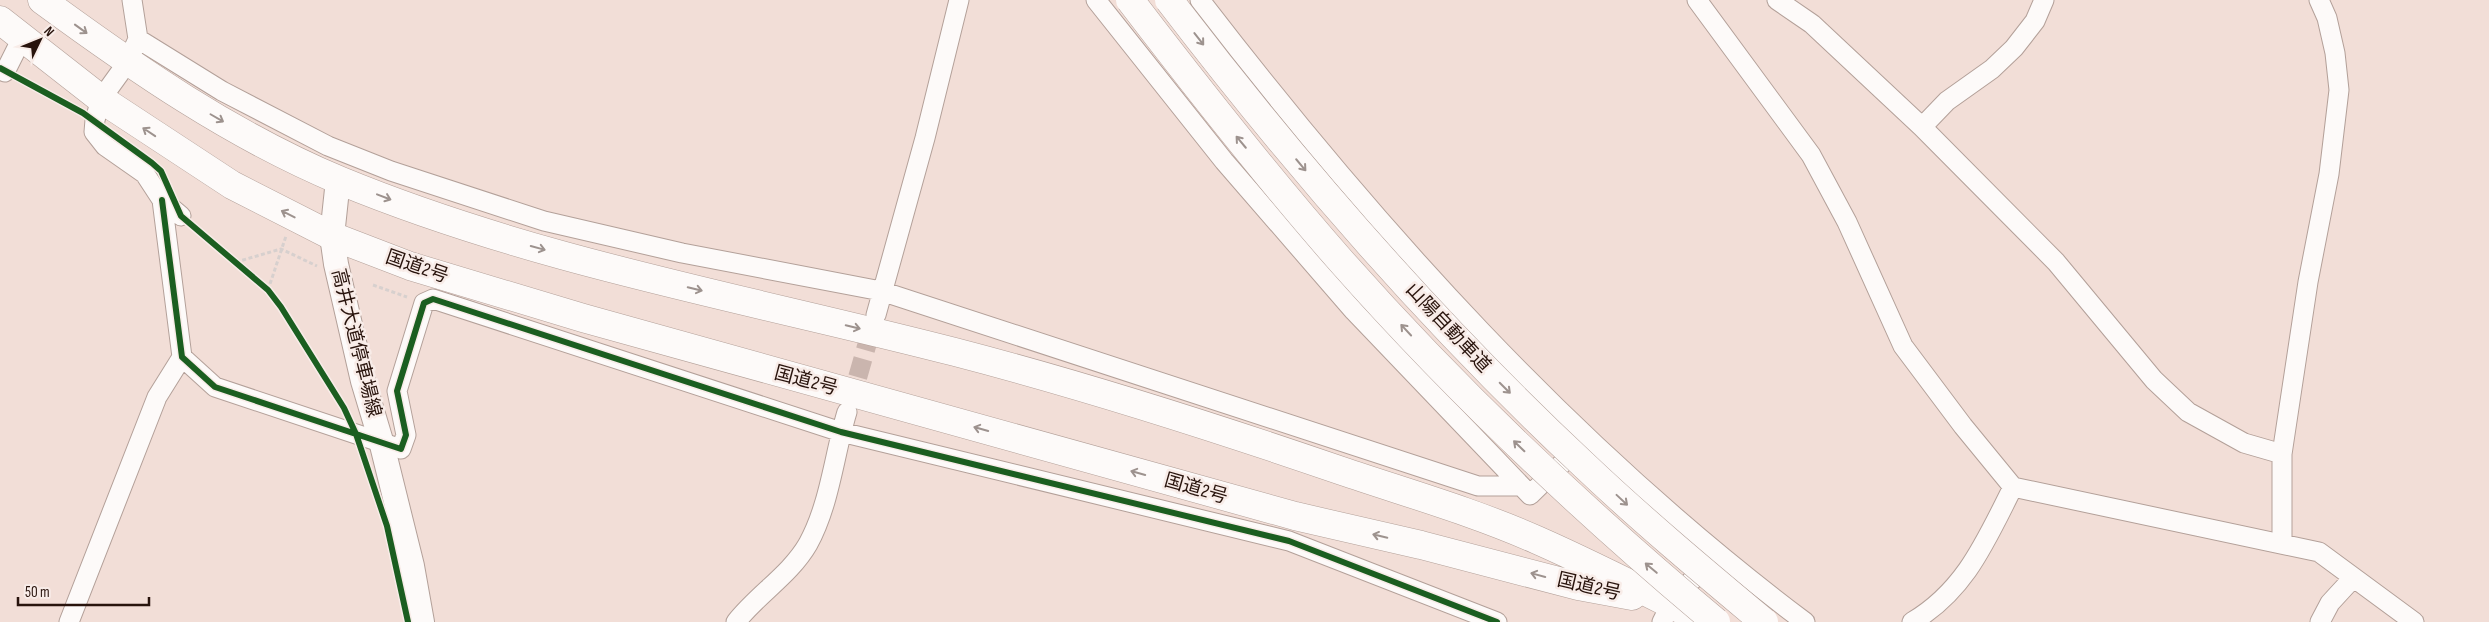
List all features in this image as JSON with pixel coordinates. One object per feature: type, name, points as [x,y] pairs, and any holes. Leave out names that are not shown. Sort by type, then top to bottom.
[{"type":"highway","name":"国道2号","points":[[42,0],[133,51],[261,143],[338,180],[426,214],[513,242],[957,352],[1136,402],[1534,538],[1666,613]]},
{"type":"highway","name":"山陽自動車道","points":[[1130,0],[1219,117],[1341,262],[1464,392],[1565,490],[1644,562],[1716,622]]},
{"type":"highway","name":"山陽自動車道","points":[[1169,0],[1243,96],[1366,240],[1495,377],[1583,464],[1663,537],[1764,622]]},
{"type":"highway","name":"国道2号","points":[[0,20],[101,99],[232,186],[332,236],[410,266],[486,291],[1295,516],[1421,545],[1578,586],[1666,613],[1706,622]]},
{"type":"main road","name":"高井大道停車場線","points":[[338,180],[332,236],[342,296],[412,566],[422,622]]},
{"type":"street","points":[[132,0],[133,51],[101,99],[95,120],[94,132],[105,146],[145,174],[162,200],[181,216]]},
{"type":"street","points":[[876,315],[881,291],[925,138],[959,0]]},
{"type":"street","points":[[1096,0],[1224,161],[1354,311],[1530,495],[1588,438]]},
{"type":"street","points":[[1200,0],[1270,92],[1369,207],[1473,323],[1588,438],[1716,553],[1805,622]]},
{"type":"street","points":[[1698,0],[1811,155],[1848,222],[1903,346],[1963,426],[2013,487],[2319,552],[2414,622]]},
{"type":"street","points":[[1777,0],[1812,24],[1922,127],[2056,262],[2154,380],[2188,412],[2244,443],[2282,454]]},
{"type":"street","points":[[1922,127],[1947,101],[1992,69],[2014,48],[2035,21],[2044,0]]},
{"type":"street","points":[[2282,543],[2282,454],[2308,282],[2329,174],[2339,90],[2335,53],[2327,18],[2319,0]]},
{"type":"street","points":[[6,72],[22,38]]},
{"type":"street","points":[[133,51],[239,100],[328,146],[391,171],[544,221],[682,253],[881,291],[1478,486],[1520,486]]},
{"type":"street","points":[[69,622],[157,397],[182,357],[162,200]]},
{"type":"street","points":[[182,357],[214,387],[401,449],[406,435],[397,391],[424,303],[433,299],[841,432],[1289,541],[1497,622]]},
{"type":"street","points":[[736,622],[744,611],[783,575],[807,544],[822,510],[847,412]]},
{"type":"street","points":[[1912,622],[1934,609],[1957,586],[1974,563],[2013,487]]},
{"type":"street","points":[[1666,613],[1716,553]]},
{"type":"street","points":[[2320,622],[2330,603],[2353,578]]},
{"type":"path","points":[[270,293],[281,249],[289,229]]},
{"type":"path","points":[[233,260],[281,249],[317,266]]},
{"type":"path","points":[[233,260],[242,268]]},
{"type":"path","points":[[262,284],[270,293]]},
{"type":"path","points":[[373,285],[424,303]]},
{"type":"tunnel","points":[[850,404],[874,320]]},
{"type":"cycle path","points":[[0,68],[83,113],[152,163],[161,171],[181,216],[268,290],[281,307],[344,408],[356,434],[387,526],[408,622]]},
{"type":"cycle path","points":[[162,200],[182,357],[215,387],[401,449],[406,435],[397,391],[424,303],[433,299],[841,432],[1289,541],[1497,622]]}]
